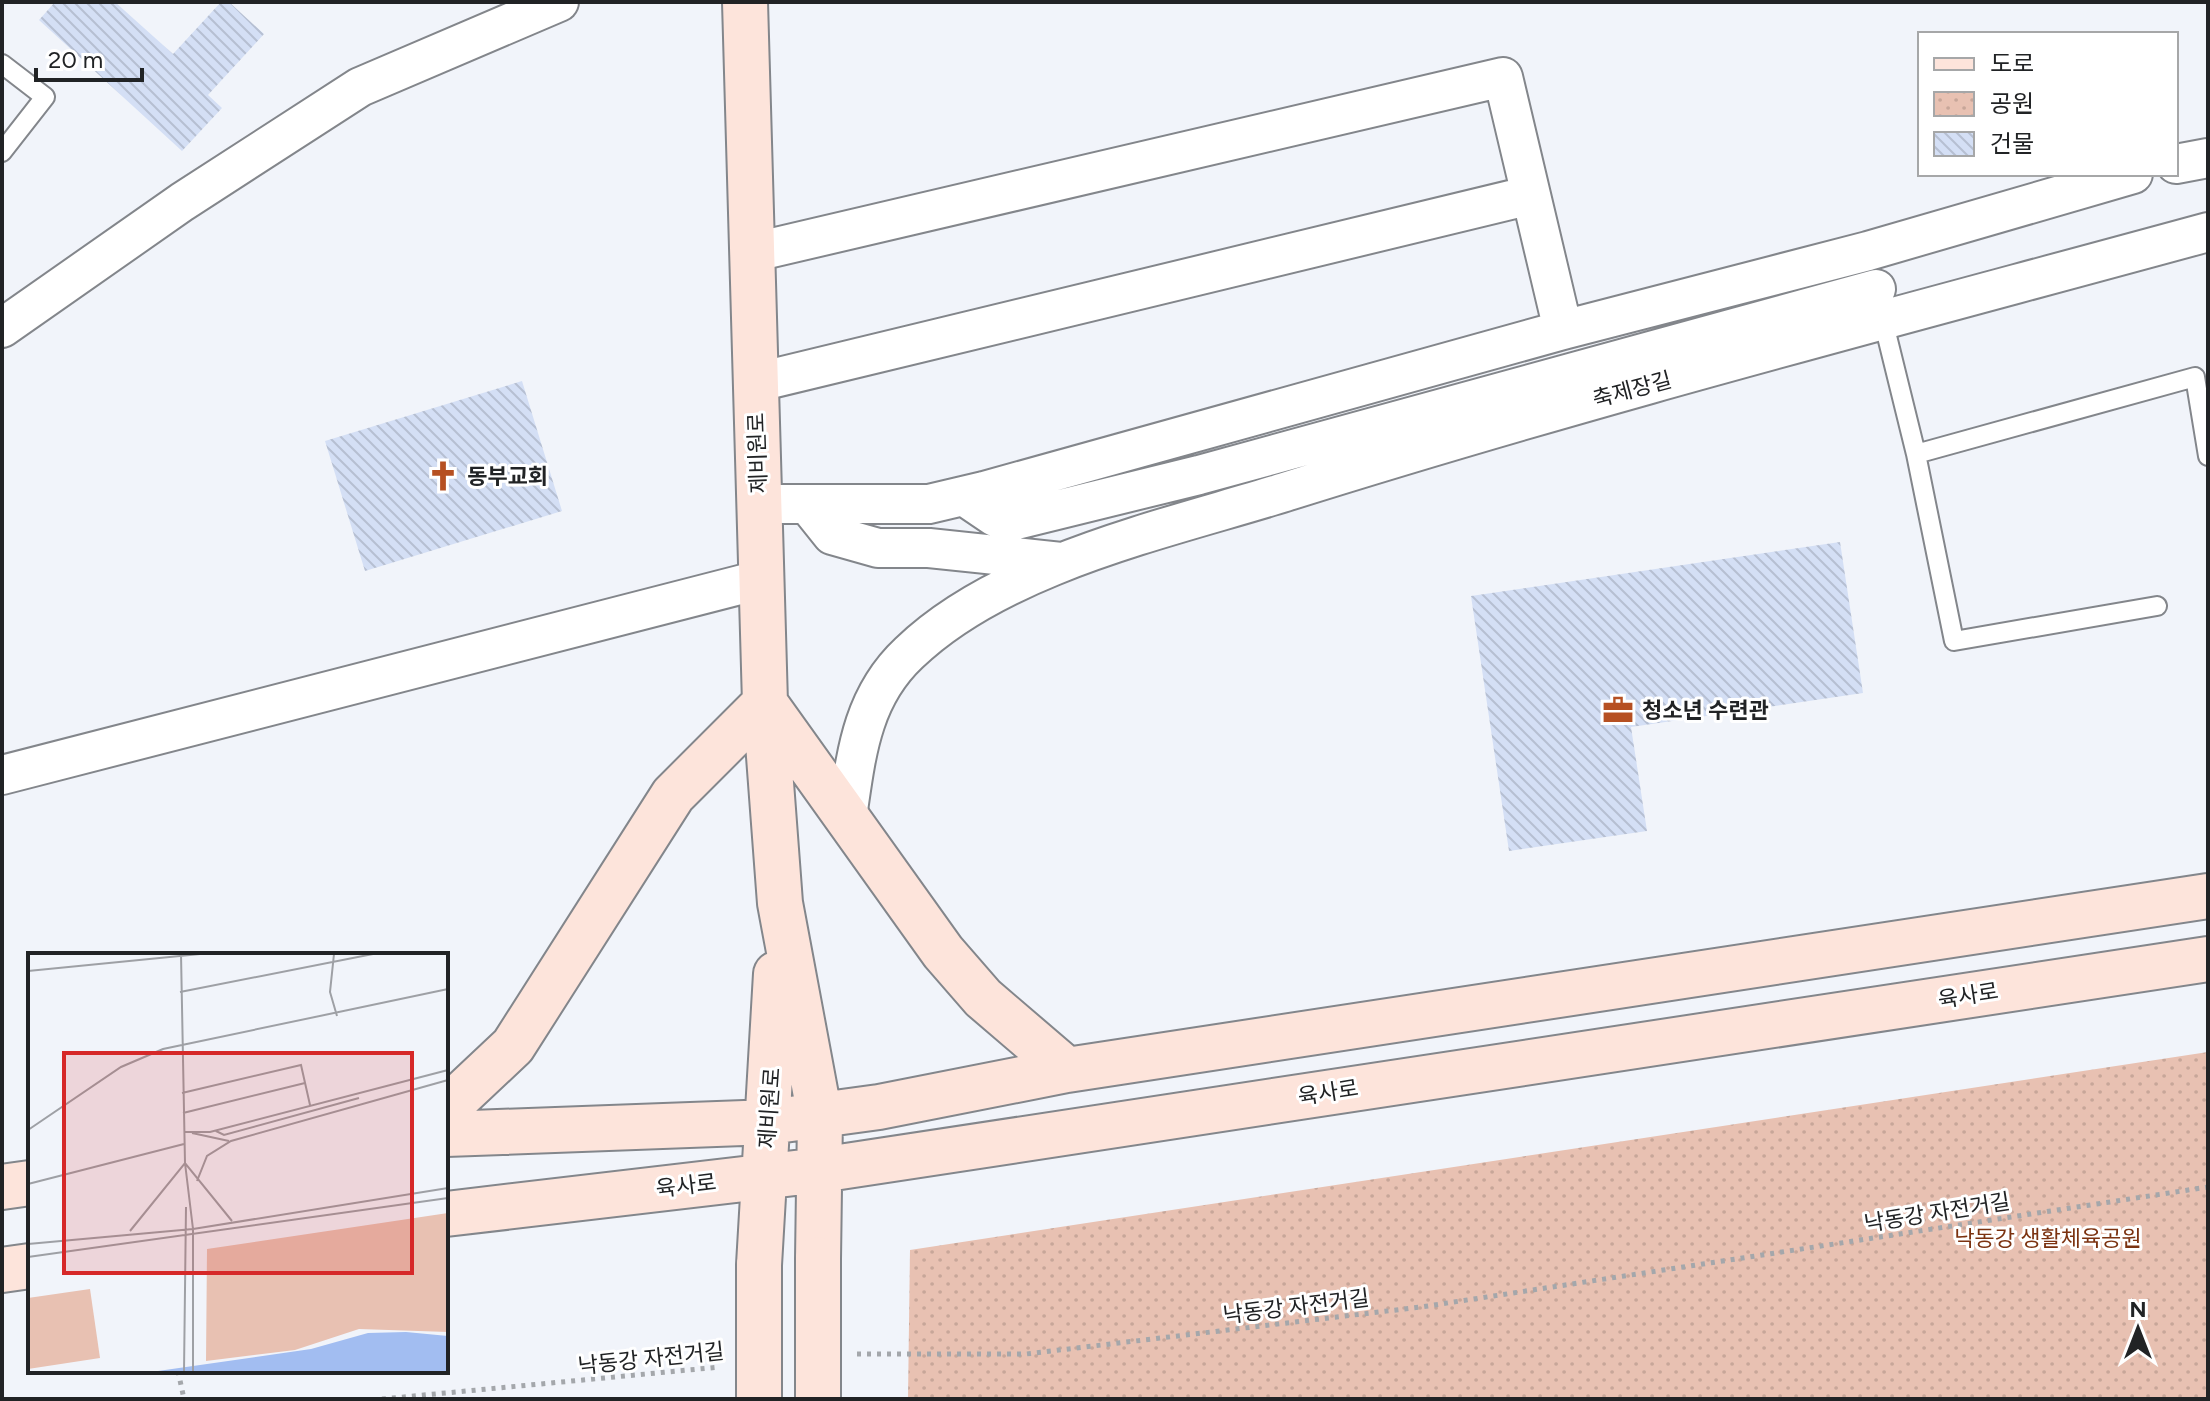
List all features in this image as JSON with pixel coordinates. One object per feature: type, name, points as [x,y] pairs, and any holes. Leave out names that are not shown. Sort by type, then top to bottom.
[{"type":"street","points":[[2,328],[182,202],[360,87],[559,2]]},
{"type":"street","name":"제비원로","points":[[745,2],[765,703],[780,903],[820,1117],[818,1399]]},
{"type":"street","points":[[750,253],[1503,77],[1563,330]]},
{"type":"street","points":[[2178,164],[2208,158]]},
{"type":"street","points":[[759,504],[929,504],[964,496],[1563,330],[1868,251],[2126,176]]},
{"type":"street","points":[[754,383],[1531,195]]},
{"type":"street","name":"축제장길","points":[[1061,562],[1880,304],[2208,232]]},
{"type":"street","points":[[964,496],[995,517],[1016,520],[1880,304],[1868,251]]},
{"type":"street","points":[[808,505],[832,535],[878,548],[929,548],[1061,562]]},
{"type":"street","points":[[847,817],[860,733],[876,697],[907,654],[970,607],[1061,562]]},
{"type":"street","points":[[2,775],[763,579]]},
{"type":"street","points":[[448,1107],[513,1046],[598,918],[673,795],[765,703],[847,817],[871,856],[943,952],[983,998],[1067,1070]]},
{"type":"street","points":[[448,1134],[769,1122],[820,1117],[1067,1070],[2208,896]]},
{"type":"street","name":"제비원로","points":[[747,1382],[769,1122],[780,903]]},
{"type":"street","name":"육사로","points":[[448,1214],[820,1170],[2208,959]]},
{"type":"street","points":[[2,1187],[28,1183]]},
{"type":"street","points":[[2,1270],[28,1266]]},
{"type":"lane","points":[[2,64],[45,97],[2,152]]},
{"type":"lane","points":[[1880,304],[1916,454],[1954,641],[2157,606]]},
{"type":"lane","points":[[1916,454],[2195,377],[2208,456]]},
{"type":"path","name":"낙동강 자전거길","points":[[846,1354],[1026,1354],[1421,1307],[2208,1187]]},
{"type":"path","points":[[178,1373],[184,1399]]},
{"type":"path","name":"낙동강 자전거길","points":[[382,1399],[747,1382]]},
{"type":"green space","name":"낙동강 생활체육공원","points":[[2208,1052],[2208,1399],[908,1399],[910,1250]]},
{"type":"building","points":[[55,2],[115,2],[173,54],[221,2],[229,2],[264,34],[208,95],[222,108],[182,151],[39,20]]},
{"type":"building","name":"동부교회","points":[[522,381],[562,511],[365,571],[325,441]]},
{"type":"building","name":"청소년 수련관","points":[[1840,542],[1863,693],[1631,727],[1647,831],[1509,851],[1471,596]]},
{"type":"place","name":"동부교회","points":[[443,476]]},
{"type":"place","name":"청소년 수련관","points":[[1618,710]]}]
